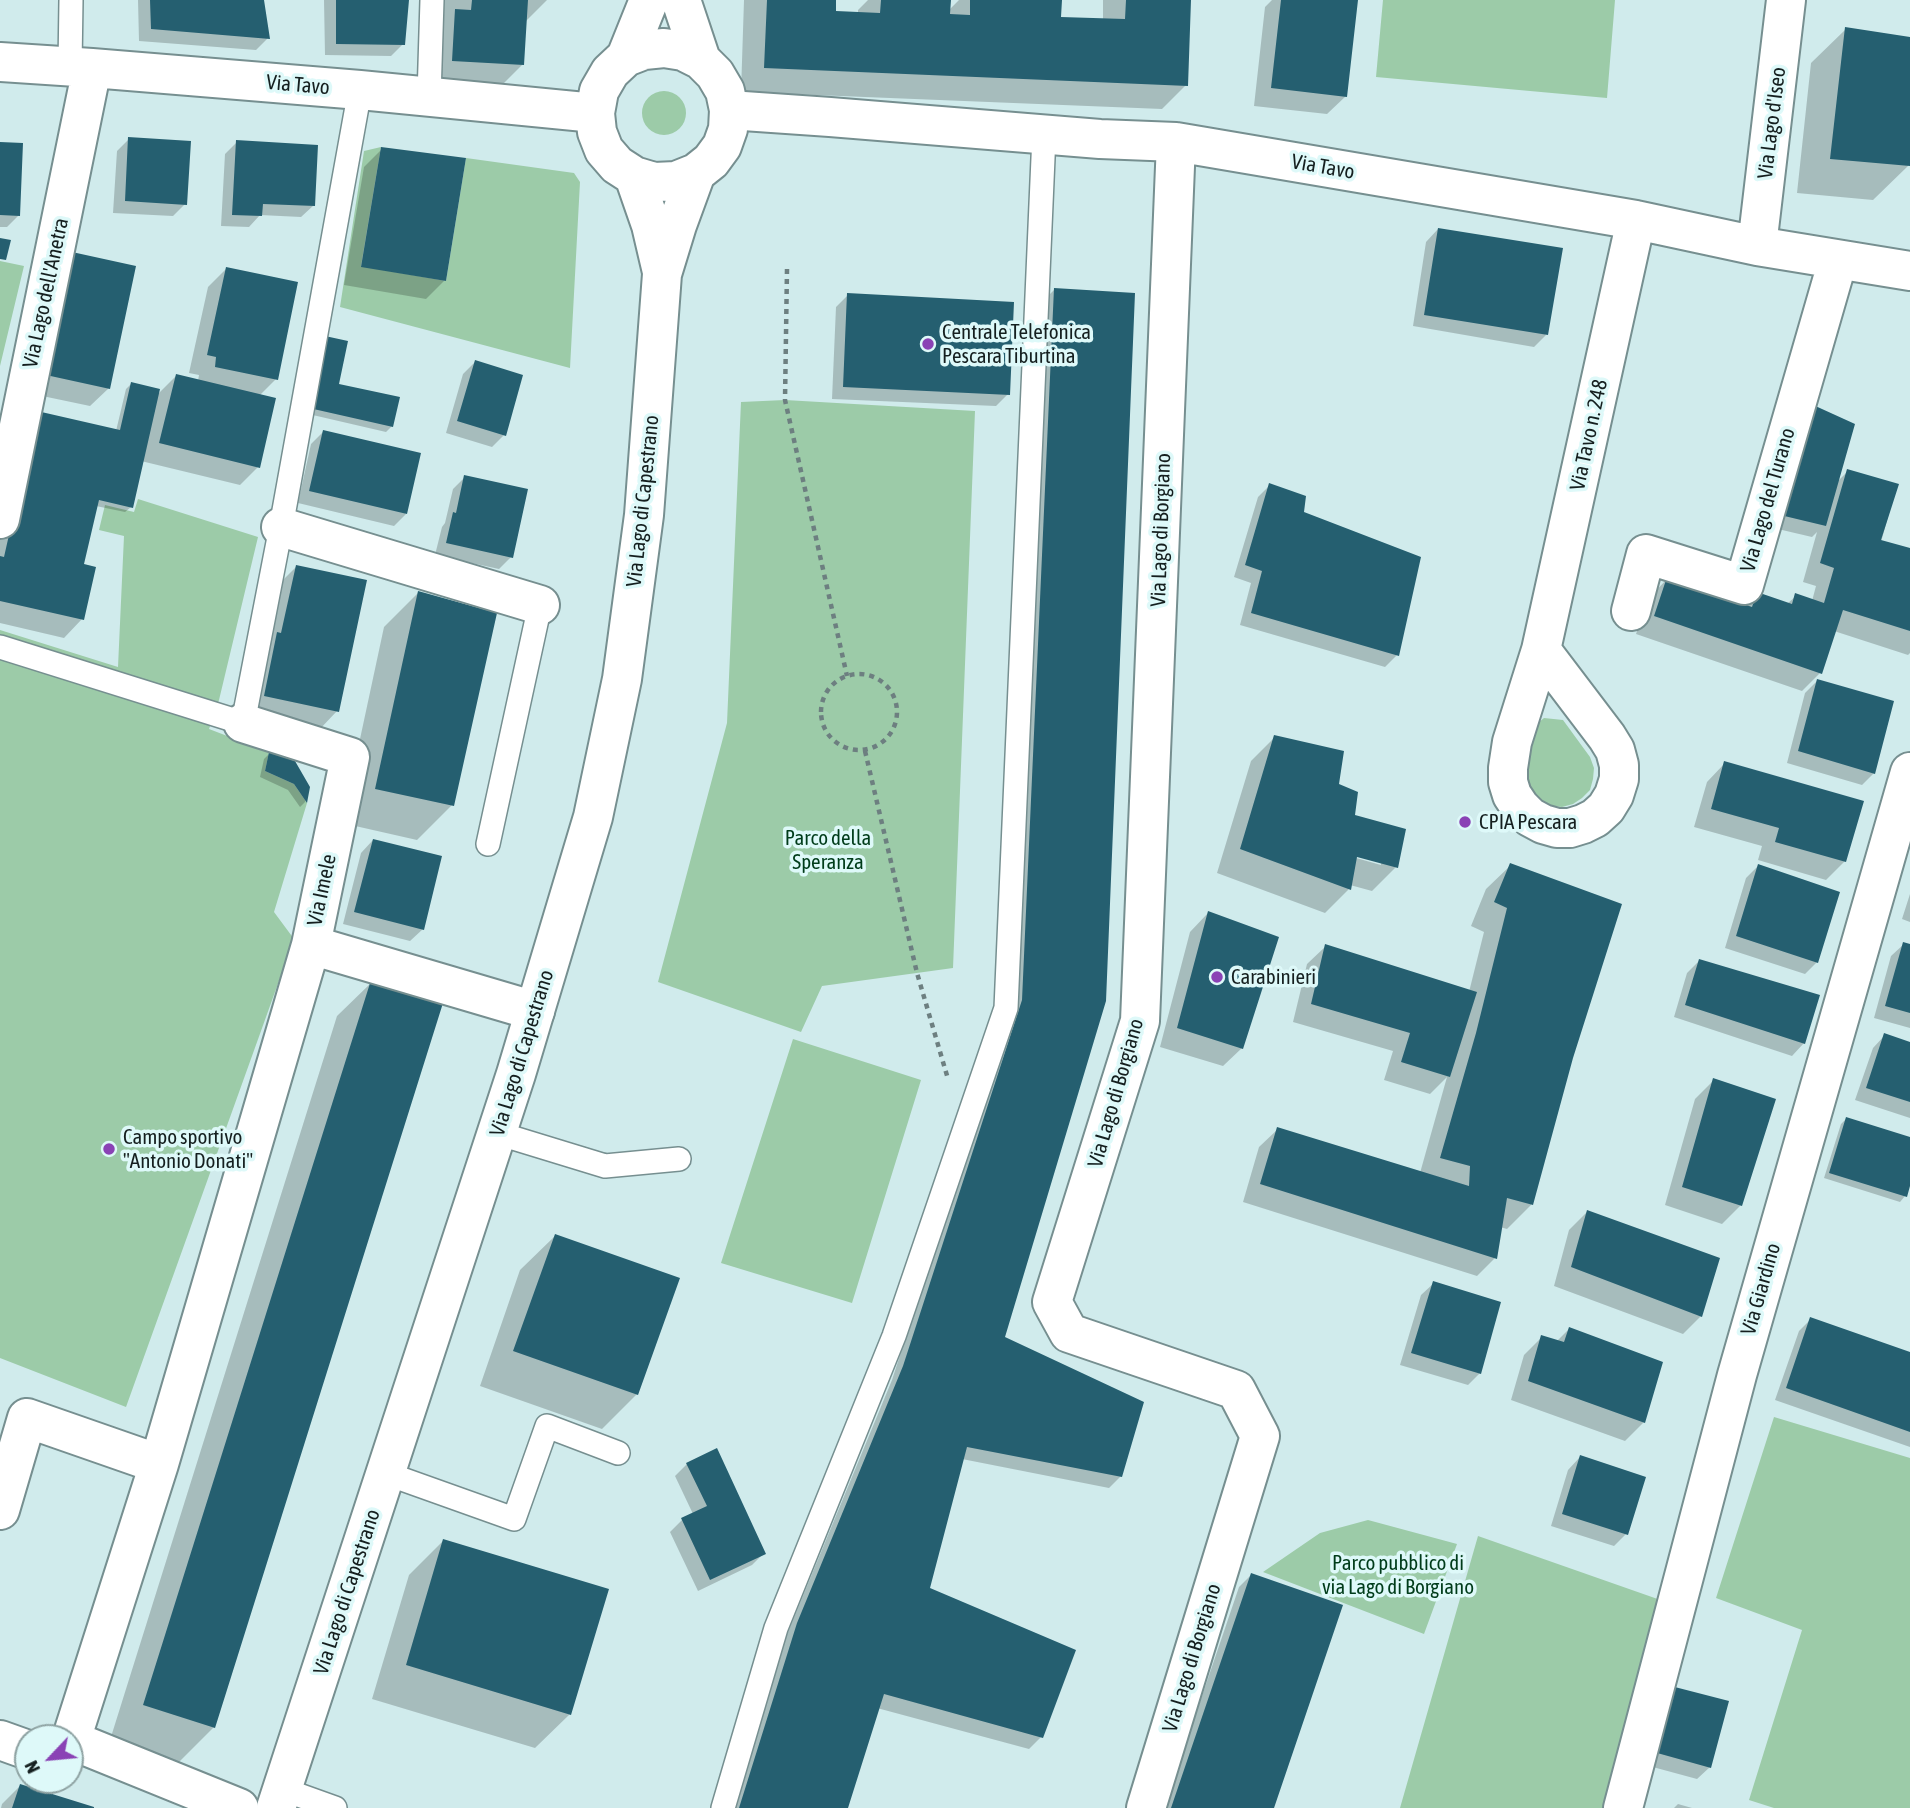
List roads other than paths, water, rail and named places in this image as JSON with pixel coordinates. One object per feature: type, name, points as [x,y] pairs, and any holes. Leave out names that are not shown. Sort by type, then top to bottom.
[{"type":"street","points":[[626,57],[649,0]]},
{"type":"street","points":[[681,0],[701,60]]},
{"type":"street","name":"Via Lago d'Iseo","points":[[1757,246],[1786,0]]},
{"type":"street","points":[[664,48],[683,51],[701,60],[715,74],[725,91],[729,110],[728,129],[722,146],[711,161],[696,173],[676,181],[654,182],[634,176],[617,165],[604,150],[597,132],[595,113],[599,91],[610,72],[626,57],[644,50],[664,48]]},
{"type":"street","name":"Via Tavo","points":[[0,62],[360,90],[595,113]]},
{"type":"street","name":"Via Lago dell'Anetra","points":[[0,519],[81,67]]},
{"type":"street","name":"Via Tavo","points":[[729,110],[1044,135],[1176,142],[1636,220],[1757,246],[1910,271]]},
{"type":"street","name":"Via Lago di Borgiano","points":[[1146,1808],[1260,1436],[1236,1390],[1069,1333],[1052,1302],[1140,1021],[1176,142]]},
{"type":"street","name":"Via Lago di Capestrano","points":[[279,1798],[497,1133],[593,817],[622,679],[644,515],[662,274],[696,173]]},
{"type":"street","name":"Via Lago di Capestrano","points":[[634,176],[651,225],[662,274]]},
{"type":"street","name":"Via Tavo n. 248","points":[[1541,650],[1636,220]]},
{"type":"street","name":"Via Lago del Turano","points":[[1631,611],[1646,554],[1744,585],[1838,260]]},
{"type":"street","points":[[281,527],[540,605]]},
{"type":"street","name":"Via Imele","points":[[243,723],[350,757],[311,945],[535,1011]]},
{"type":"street","name":"Via Giardino","points":[[1623,1808],[1737,1375],[1910,772]]},
{"type":"street","points":[[76,1724],[159,1464],[311,945]]},
{"type":"street","points":[[0,1510],[27,1418],[159,1464]]},
{"type":"street","points":[[84,1745],[239,1808]]},
{"type":"lane","points":[[71,0],[81,67]]},
{"type":"lane","points":[[429,97],[432,0]]},
{"type":"lane","points":[[0,647],[243,723],[360,90]]},
{"type":"lane","points":[[723,1808],[776,1628],[894,1336],[1006,1008],[1044,135]]},
{"type":"lane","points":[[488,845],[540,605]]},
{"type":"lane","points":[[497,1133],[605,1166],[679,1159]]},
{"type":"lane","points":[[386,1473],[514,1519],[547,1426],[618,1453]]},
{"type":"lane","points":[[279,1798],[335,1808]]},
{"type":"place","name":"Centrale Telefonica Pescara Tiburtina","points":[[928,344]]},
{"type":"place","name":"CPIA Pescara","points":[[1465,822]]},
{"type":"place","name":"Carabinieri","points":[[1217,977]]},
{"type":"place","name":"Campo sportivo \"Antonio Donati\"","points":[[109,1149]]},
{"type":"park label","name":"Parco della Speranza","points":[[828,850]]},
{"type":"park label","name":"Parco pubblico di via Lago di Borgiano","points":[[1398,1575]]}]
